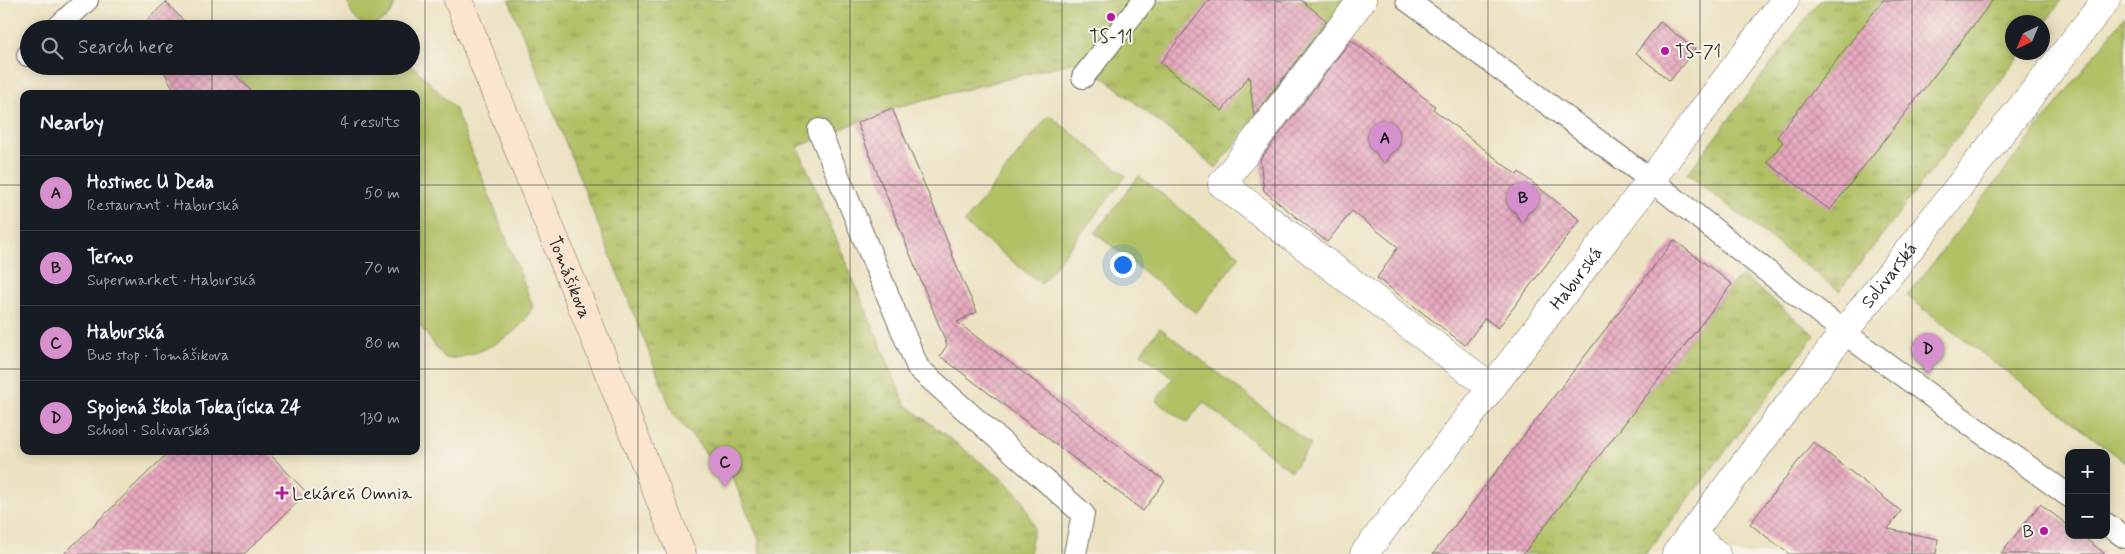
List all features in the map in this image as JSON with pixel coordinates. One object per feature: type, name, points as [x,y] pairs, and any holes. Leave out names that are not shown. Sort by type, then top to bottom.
[{"type":"main road","name":"Tomášikova","points":[[458,0],[682,554]]},
{"type":"street","points":[[1362,0],[1222,184],[1492,388]]},
{"type":"street","name":"Haburská","points":[[1364,554],[1651,180],[1785,0]]},
{"type":"street","name":"Solivarská","points":[[1684,544],[1844,332],[2106,0]]},
{"type":"street","points":[[1684,544],[1716,554]]},
{"type":"lane","points":[[66,20],[87,0]]},
{"type":"lane","points":[[1083,78],[1144,0]]},
{"type":"lane","points":[[1408,0],[1651,180],[1844,332],[2066,494]]},
{"type":"lane","points":[[819,130],[918,368],[1083,514],[1075,554]]},
{"type":"lane","points":[[2110,527],[2125,538]]},
{"type":"green space","points":[[349,0],[394,0],[393,8],[383,20],[358,20],[349,6]]},
{"type":"green space","points":[[509,0],[1347,0],[1216,168],[1082,60],[892,108],[798,147],[905,404],[1005,481],[1023,500],[1034,527],[1029,554],[760,554],[759,540],[724,457],[709,457],[673,413]]},
{"type":"green space","points":[[1820,0],[2062,0],[2050,16],[2005,15],[2005,60],[2017,60],[1839,291],[1687,174]]},
{"type":"green space","points":[[2125,16],[2125,462],[1907,296]]},
{"type":"green space","points":[[420,73],[455,109],[533,306],[522,324],[505,338],[485,349],[454,358],[445,358],[420,326],[420,245],[423,242],[420,239],[420,90],[250,90],[236,75],[420,75]]},
{"type":"green space","points":[[1049,115],[1126,176],[1041,284],[964,223]]},
{"type":"green space","points":[[1139,176],[1240,256],[1196,313],[1095,233]]},
{"type":"green space","points":[[1743,276],[1815,335],[1646,554],[1523,554],[1732,284]]},
{"type":"green space","points":[[1160,328],[1311,445],[1291,471],[1203,402],[1187,423],[1156,401],[1173,378],[1141,353]]},
{"type":"building","points":[[1209,0],[1301,0],[1327,21],[1254,116],[1249,76],[1222,111],[1160,63]]},
{"type":"building","points":[[1883,0],[1993,0],[1830,210],[1767,162],[1783,142],[1777,137]]},
{"type":"building","points":[[166,2],[183,20],[147,20]]},
{"type":"building","name":"TS-71","points":[[1660,22],[1695,49],[1670,81],[1636,53]]},
{"type":"building","points":[[1351,40],[1435,106],[1433,109],[1517,175],[1519,172],[1580,220],[1498,328],[1485,318],[1465,345],[1377,278],[1398,247],[1352,211],[1327,242],[1264,191],[1260,160]]},
{"type":"building","points":[[166,75],[236,75],[250,90],[174,90]]},
{"type":"building","points":[[892,108],[977,312],[957,322],[1165,481],[1143,511],[940,356],[947,345],[857,123]]},
{"type":"building","points":[[1674,240],[1732,284],[1523,554],[1433,554]]},
{"type":"building","points":[[1813,442],[1901,511],[1888,529],[1938,539],[1936,554],[1789,554],[1750,524]]},
{"type":"building","points":[[166,455],[271,455],[307,493],[244,554],[64,554]]},
{"type":"building","name":"B","points":[[2040,504],[2065,523],[2065,539],[2086,539],[2105,554],[2001,554]]},
{"type":"place","name":"TS-11","points":[[1111,17]]},
{"type":"place","name":"TS-71","points":[[1665,51]]},
{"type":"place","name":"Hostinec U Deda","points":[[1385,163]]},
{"type":"place","name":"Terno","points":[[1523,223]]},
{"type":"place","name":"Spojená škola Tokajícka 24","points":[[1928,374]]},
{"type":"place","name":"Haburská","points":[[725,487]]},
{"type":"place","name":"Lekáreň Omnia","points":[[282,493]]},
{"type":"place","name":"B","points":[[2044,531]]}]
